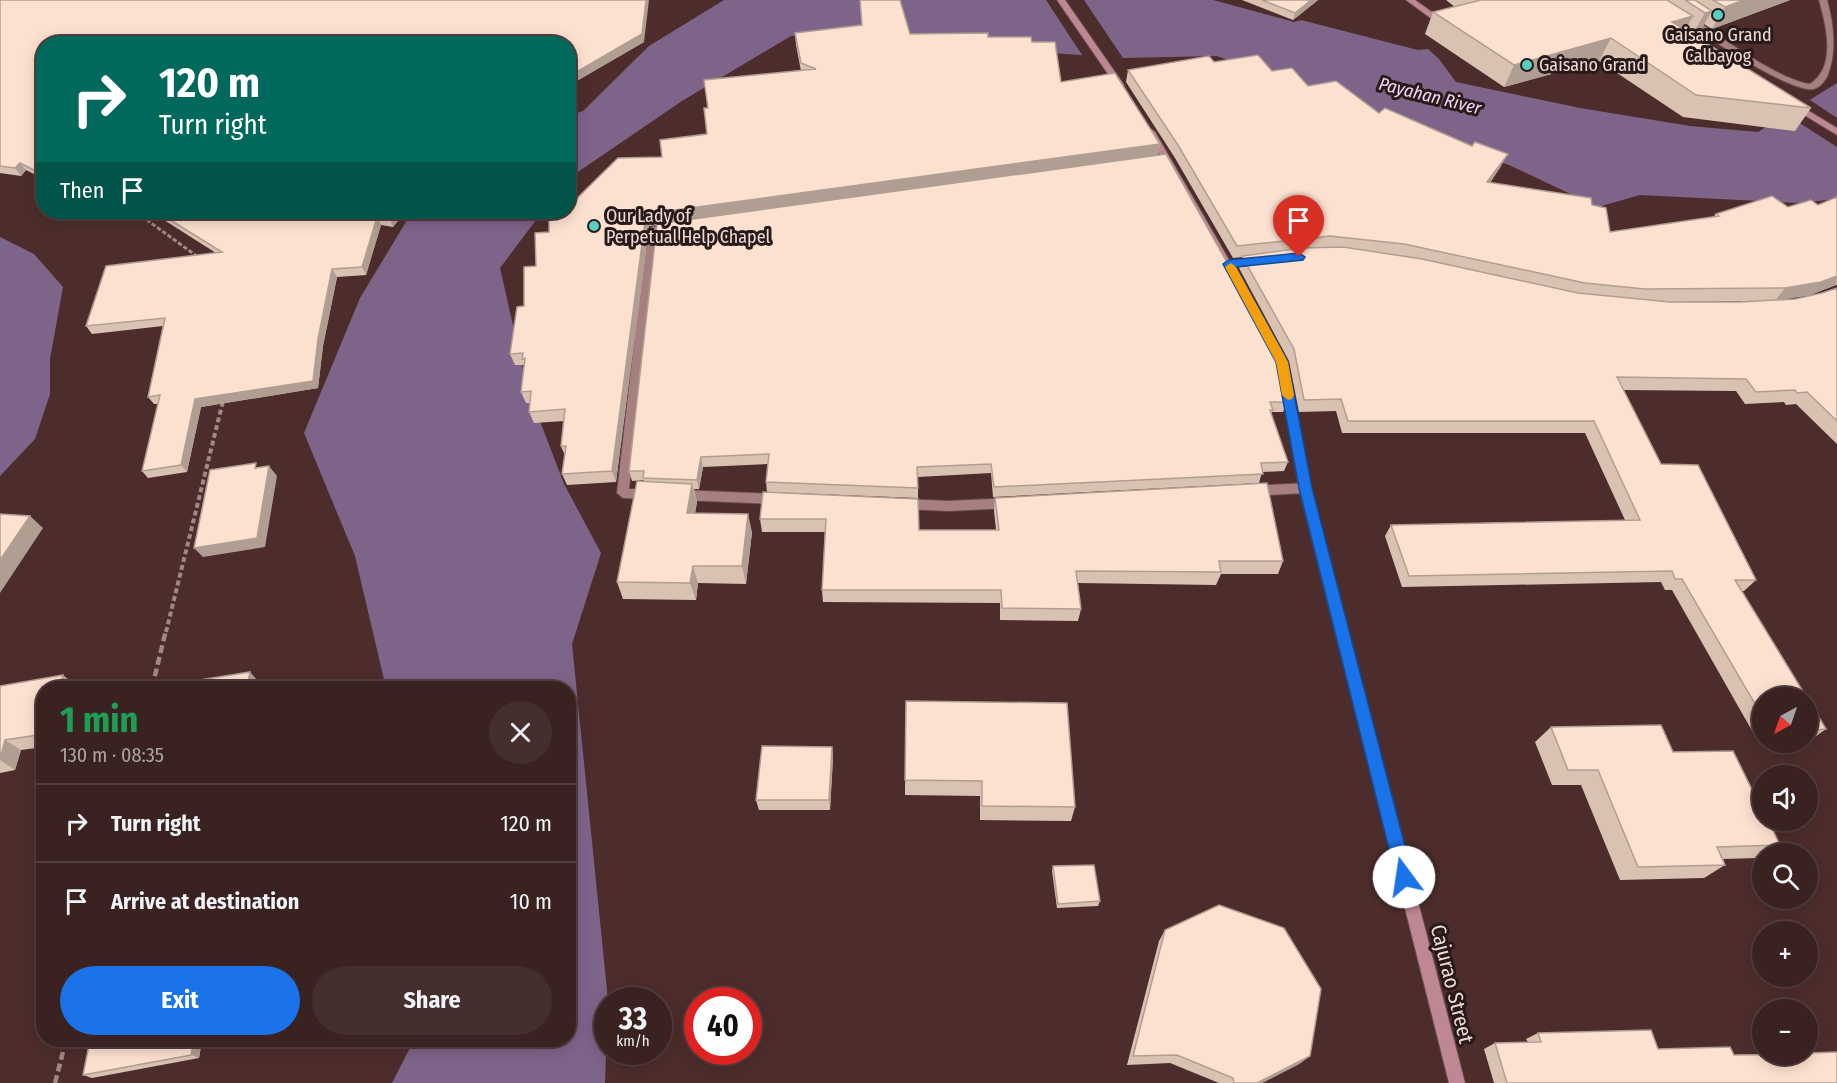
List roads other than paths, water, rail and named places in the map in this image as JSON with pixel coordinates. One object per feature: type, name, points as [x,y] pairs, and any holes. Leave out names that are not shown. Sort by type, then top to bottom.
[{"type":"street","points":[[1061,0],[1131,100]]},
{"type":"street","points":[[1410,0],[1439,20]]},
{"type":"street","points":[[1680,15],[1790,83],[1810,88],[1819,84],[1829,67],[1831,26],[1823,0]]},
{"type":"street","points":[[1785,99],[1837,132]]},
{"type":"street","name":"Cajurao Street","points":[[1143,120],[1162,160],[1229,264],[1282,362],[1305,488],[1457,1083]]},
{"type":"street","points":[[687,225],[652,230],[624,493],[786,500]]},
{"type":"street","points":[[1229,264],[1264,260]]},
{"type":"street","points":[[1246,491],[1305,488]]},
{"type":"street","points":[[891,504],[949,506],[1020,503]]},
{"type":"water","name":"Payahan River","points":[[724,0],[1213,0],[1294,22],[1301,20],[1418,50],[1428,49],[1439,59],[1456,82],[1580,108],[1690,126],[1758,132],[1837,83],[1837,199],[1799,203],[1640,195],[1598,207],[1509,165],[1217,56],[1122,58],[926,44],[862,30],[791,36],[682,101],[576,173],[576,114],[583,111],[649,46]]},
{"type":"water","points":[[408,219],[537,219],[500,268],[527,387],[564,484],[601,553],[572,644],[576,681],[384,681],[355,556],[304,433],[360,298]]},
{"type":"water","points":[[0,237],[34,254],[63,287],[50,359],[50,394],[35,439],[0,476]]},
{"type":"water","points":[[576,684],[607,987],[594,987],[594,1065],[606,1065],[605,1083],[392,1083],[410,1047],[576,1047]]},
{"type":"place","name":"Gaisano Grand Calbayog","points":[[1718,15]]},
{"type":"place","name":"Gaisano Grand","points":[[1527,65]]},
{"type":"place","name":"Our Lady of Perpetual Help Chapel","points":[[594,226]]}]
